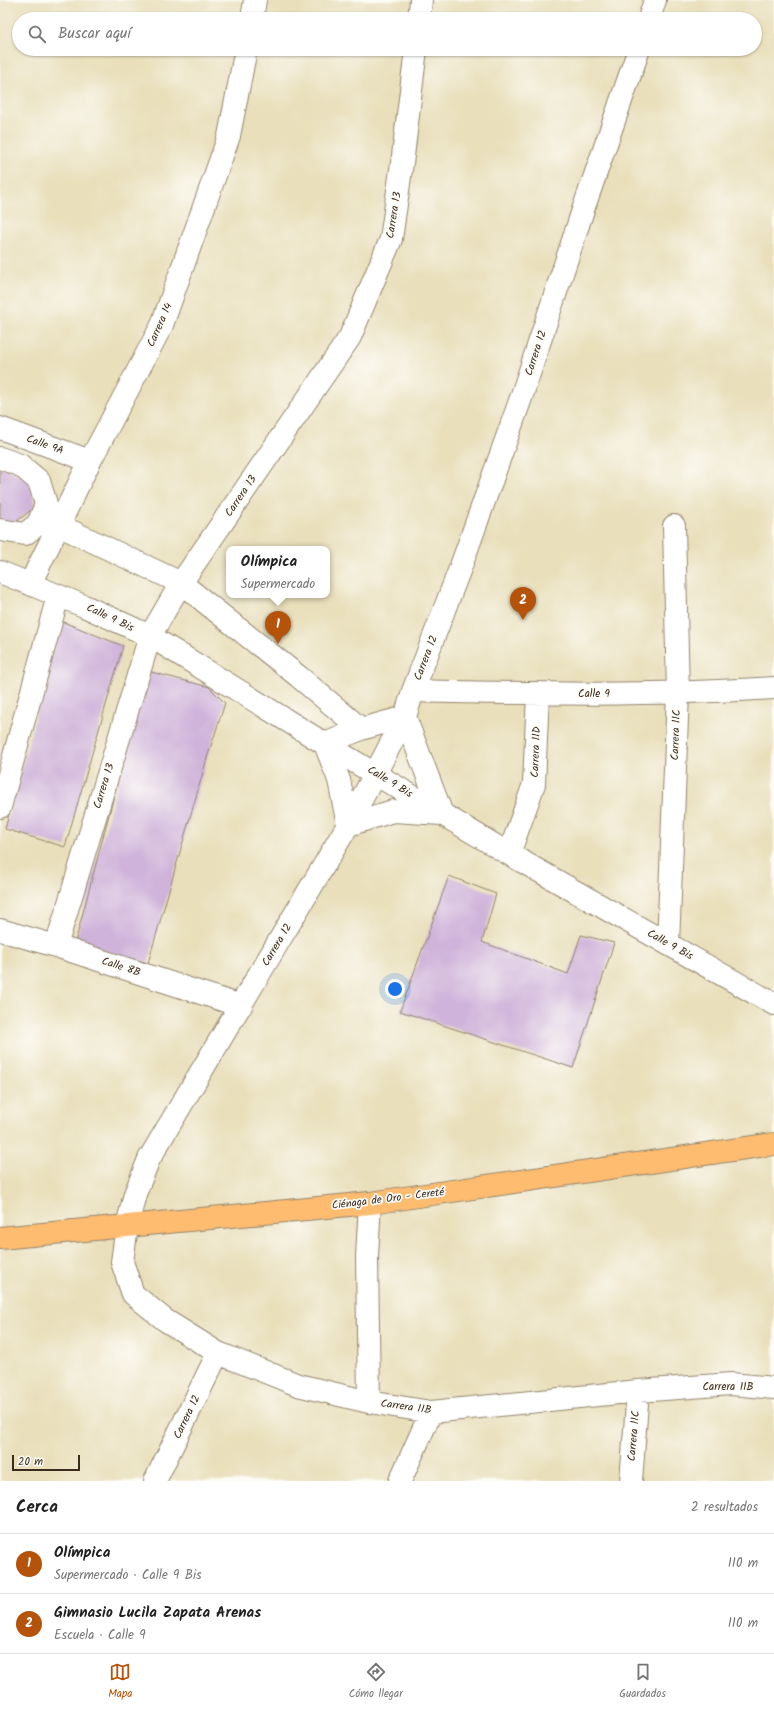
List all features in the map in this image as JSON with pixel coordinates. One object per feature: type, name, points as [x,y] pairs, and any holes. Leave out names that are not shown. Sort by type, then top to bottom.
[{"type":"highway","name":"Ciénaga de Oro - Cereté","points":[[0,1238],[370,1203],[774,1144]]},
{"type":"street","points":[[253,12],[255,0]]},
{"type":"street","points":[[420,12],[421,0]]},
{"type":"street","points":[[651,12],[655,0]]},
{"type":"street","name":"Carrera 14","points":[[30,584],[50,521],[90,461],[162,324],[229,136],[245,56]]},
{"type":"street","name":"Carrera 13","points":[[56,946],[150,636],[181,583],[350,337],[391,239],[415,56]]},
{"type":"street","name":"Carrera 12","points":[[127,1226],[135,1194],[149,1159],[348,825],[405,717],[413,691],[461,566],[521,398],[583,210],[637,56]]},
{"type":"street","name":"Calle 9A","points":[[0,428],[90,461]]},
{"type":"street","points":[[0,458],[20,466],[39,481],[50,521]]},
{"type":"street","points":[[0,530],[24,534],[38,524],[50,521],[181,583],[298,676],[361,729]]},
{"type":"street","name":"Carrera 11C","points":[[668,944],[678,693],[674,526]]},
{"type":"street","name":"Calle 9 Bis","points":[[0,572],[150,636],[325,744],[376,773],[509,854],[774,1004]]},
{"type":"street","points":[[0,806],[58,596]]},
{"type":"street","name":"Calle 9","points":[[413,691],[538,694],[678,693],[774,688]]},
{"type":"street","name":"Carrera 11D","points":[[509,854],[534,784],[538,694]]},
{"type":"street","points":[[405,717],[442,814],[393,811],[348,825],[339,780],[325,744],[361,729],[405,717]]},
{"type":"street","name":"Calle 8B","points":[[0,930],[56,946],[241,1006]]},
{"type":"street","points":[[369,1402],[367,1256],[370,1203]]},
{"type":"street","name":"Carrera 11B","points":[[127,1226],[122,1262],[133,1294],[165,1320],[218,1353],[298,1385],[369,1402],[431,1412],[638,1391],[731,1384],[774,1388]]},
{"type":"street","name":"Carrera 12","points":[[155,1481],[218,1353]]},
{"type":"street","name":"Carrera 11C","points":[[631,1481],[638,1391]]},
{"type":"street","points":[[400,1481],[431,1412]]},
{"type":"building","points":[[0,464],[30,482],[35,507],[12,525],[0,522]]},
{"type":"building","points":[[61,621],[123,646],[65,847],[5,829]]},
{"type":"building","points":[[147,671],[209,687],[225,703],[208,755],[148,963],[75,943]]},
{"type":"building","points":[[449,876],[496,894],[482,942],[568,974],[581,935],[614,943],[573,1068],[400,1011]]},
{"type":"place","name":"Gimnasio Lucila Zapata Arenas","points":[[523,620]]},
{"type":"place","name":"Olímpica","points":[[278,644]]}]
